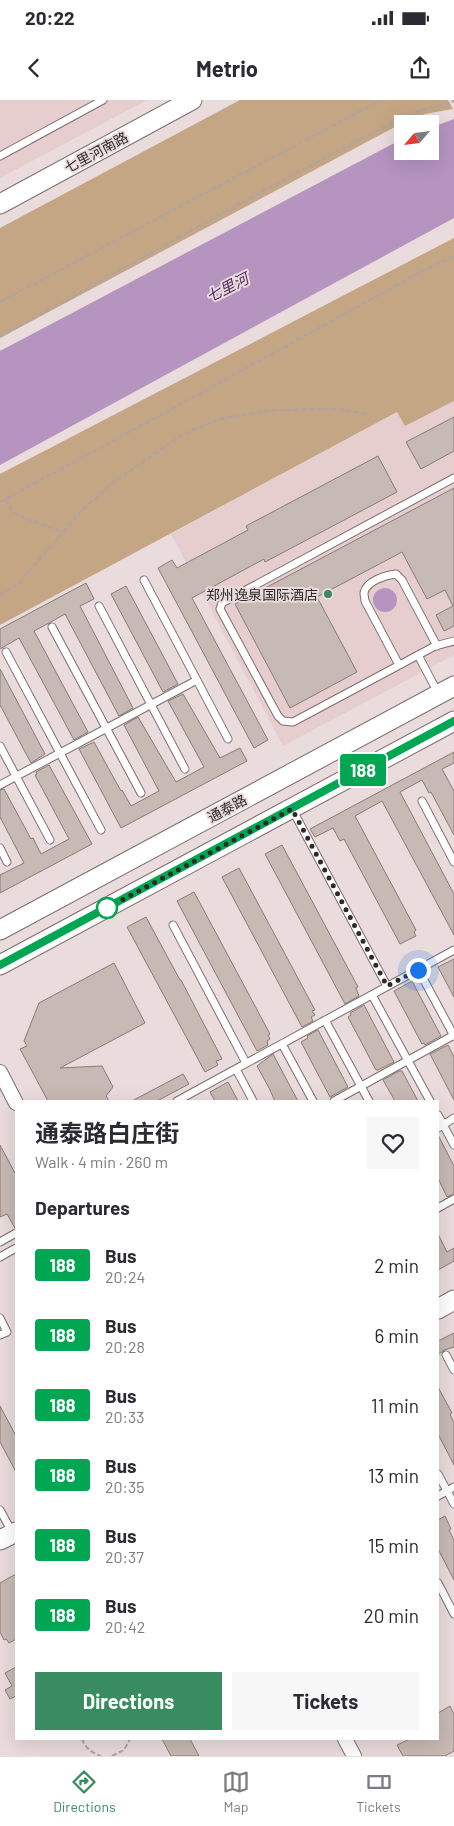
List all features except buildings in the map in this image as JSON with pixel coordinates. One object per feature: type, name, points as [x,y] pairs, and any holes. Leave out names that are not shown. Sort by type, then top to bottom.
[{"type":"street","name":"七里河南路","points":[[0,204],[192,100]]},
{"type":"street","name":"通泰路","points":[[0,930],[446,690]]},
{"type":"street","points":[[0,965],[454,721]]},
{"type":"street","points":[[0,1072],[15,1101]]},
{"type":"street","points":[[439,1308],[454,1300]]},
{"type":"street","points":[[346,1740],[354,1756]]},
{"type":"lane","points":[[0,156],[103,100]]},
{"type":"lane","points":[[454,478],[222,603],[220,609],[278,716],[283,721],[293,722],[418,655],[437,646],[454,641]]},
{"type":"lane","points":[[399,665],[365,602],[364,592],[368,585],[387,575],[396,574],[402,580],[437,646]]},
{"type":"lane","points":[[144,580],[228,739]]},
{"type":"lane","points":[[99,606],[186,769]]},
{"type":"lane","points":[[52,627],[140,793]]},
{"type":"lane","points":[[6,652],[100,830]]},
{"type":"lane","points":[[418,655],[446,690]]},
{"type":"lane","points":[[0,785],[197,680]]},
{"type":"lane","points":[[0,746],[50,840]]},
{"type":"lane","points":[[422,801],[454,862]]},
{"type":"lane","points":[[292,809],[387,986]]},
{"type":"lane","points":[[0,848],[7,862]]},
{"type":"lane","points":[[173,925],[246,1064]]},
{"type":"lane","points":[[179,1100],[454,950]]},
{"type":"lane","points":[[336,1100],[454,1036],[418,970]]},
{"type":"lane","points":[[372,995],[429,1100]]},
{"type":"lane","points":[[325,1020],[368,1100]]},
{"type":"lane","points":[[282,1044],[312,1100]]},
{"type":"lane","points":[[236,1069],[252,1100]]},
{"type":"lane","points":[[193,1093],[196,1100]]},
{"type":"lane","points":[[454,1118],[440,1126],[454,1145]]},
{"type":"lane","points":[[439,1207],[454,1199]]},
{"type":"lane","points":[[0,1242],[15,1234]]},
{"type":"lane","points":[[0,1257],[15,1249]]},
{"type":"lane","points":[[0,1318],[7,1332],[0,1335]]},
{"type":"lane","points":[[446,1355],[454,1370]]},
{"type":"lane","points":[[439,1475],[450,1489],[454,1504]]},
{"type":"lane","points":[[439,1495],[450,1489]]},
{"type":"lane","points":[[0,1510],[10,1535]]},
{"type":"lane","points":[[439,1585],[454,1614]]},
{"type":"path","points":[[0,302],[381,100]]},
{"type":"path","points":[[0,337],[237,205],[362,138],[421,110],[454,101]]},
{"type":"path","points":[[0,502],[428,268],[454,256]]},
{"type":"path","points":[[0,595],[19,583],[81,511],[114,482],[173,440],[188,432],[219,418],[273,410],[338,409],[366,414]]},
{"type":"path","points":[[5,500],[14,512],[22,517],[63,532]]},
{"type":"path","points":[[82,1740],[86,1748],[101,1756]]},
{"type":"path","points":[[112,1756],[124,1750],[129,1740]]},
{"type":"shaded area","points":[[0,100],[147,100],[0,178]]},
{"type":"shaded area","points":[[240,100],[448,100],[453,109],[423,115],[394,115],[394,128],[0,338],[0,228]]},
{"type":"shaded area","points":[[454,238],[454,401],[405,426],[397,412],[0,625],[0,474]]},
{"type":"shaded area","name":"郑州逸泉国际酒店","points":[[454,401],[454,655],[283,746],[171,534],[397,412],[405,426]]},
{"type":"water","name":"七里河","points":[[454,119],[454,218],[0,465],[0,351],[394,143],[394,160],[439,160],[439,125]]},
{"type":"water","points":[[385,588],[394,591],[397,600],[394,609],[385,612],[376,609],[373,600],[376,591]]},
{"type":"bus line","name":"188","points":[[0,965],[454,721]]},
{"type":"place","name":"郑州逸泉国际酒店","points":[[328,594]]},
{"type":"route","points":[[107,908],[103,910],[292,809],[387,986],[418,970]]}]
